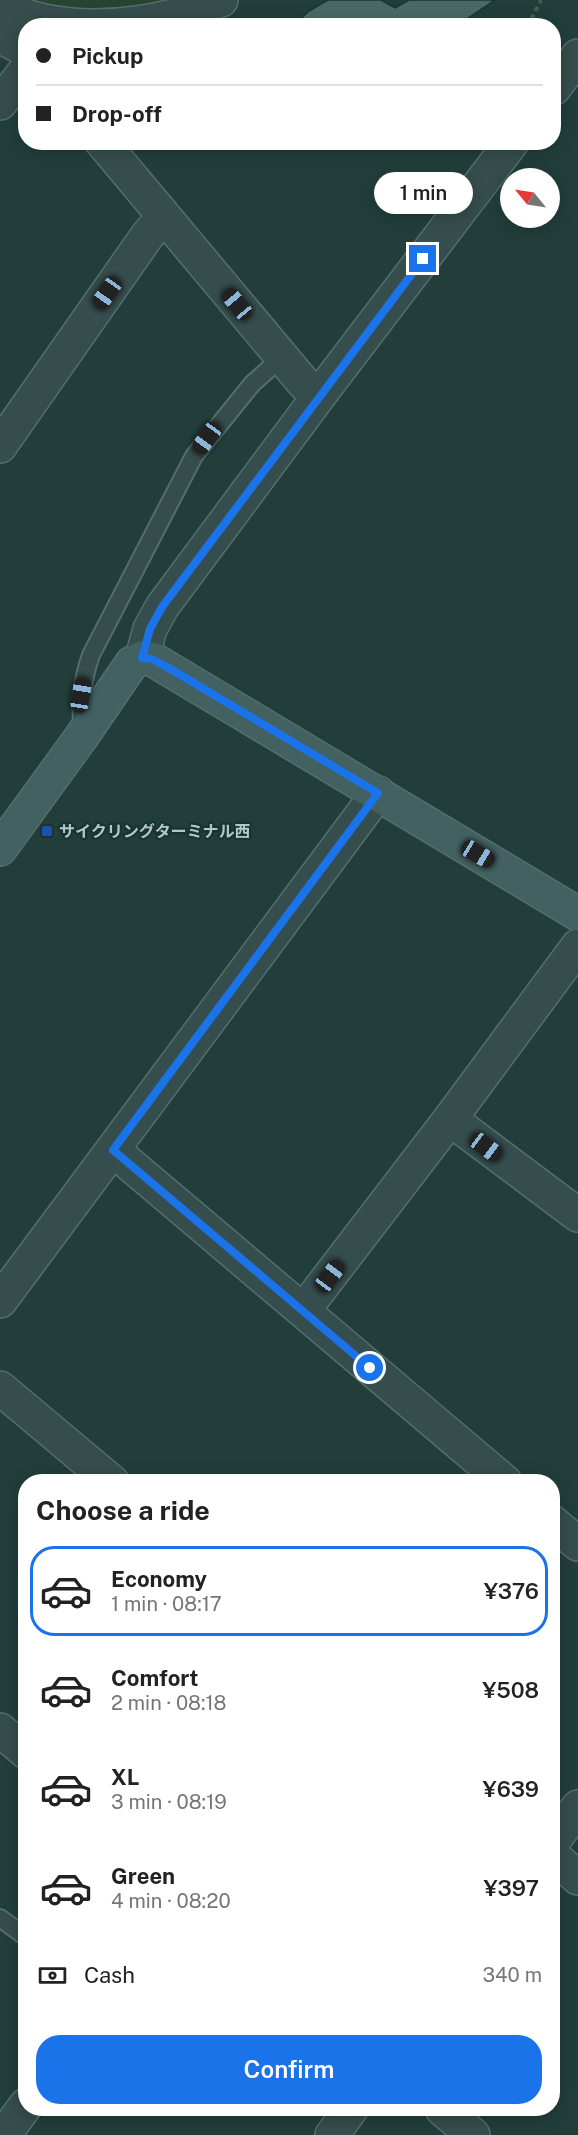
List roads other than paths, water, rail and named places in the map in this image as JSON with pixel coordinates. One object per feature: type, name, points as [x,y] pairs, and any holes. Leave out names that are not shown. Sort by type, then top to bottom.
[{"type":"street","points":[[165,18],[195,11],[221,0]]},
{"type":"street","points":[[0,8],[35,18]]},
{"type":"street","points":[[0,36],[18,46]]},
{"type":"street","points":[[561,79],[578,56]]},
{"type":"street","points":[[0,103],[18,80]]},
{"type":"street","points":[[109,150],[318,397]]},
{"type":"street","points":[[142,658],[150,629],[162,607],[506,150]]},
{"type":"street","points":[[0,446],[147,236],[163,217]]},
{"type":"street","points":[[0,849],[132,663],[142,658],[152,659],[578,914]]},
{"type":"street","points":[[0,1301],[378,793]]},
{"type":"street","points":[[303,1311],[450,1119],[578,946]]},
{"type":"street","points":[[450,1119],[578,1215]]},
{"type":"street","points":[[113,1150],[496,1474]]},
{"type":"street","points":[[0,1388],[102,1474]]},
{"type":"street","points":[[560,1529],[578,1544]]},
{"type":"street","points":[[0,1730],[18,1745]]},
{"type":"street","points":[[560,1832],[578,1807]]},
{"type":"street","points":[[560,1862],[578,1878]]},
{"type":"street","points":[[4,2135],[18,2116]]},
{"type":"street","points":[[332,2135],[346,2116]]},
{"type":"lane","points":[[82,736],[81,695],[91,655],[194,456],[252,384],[282,357]]},
{"type":"lane","points":[[0,1918],[18,1930]]},
{"type":"place","name":"サイクリングターミナル西","points":[[47,831]]}]
